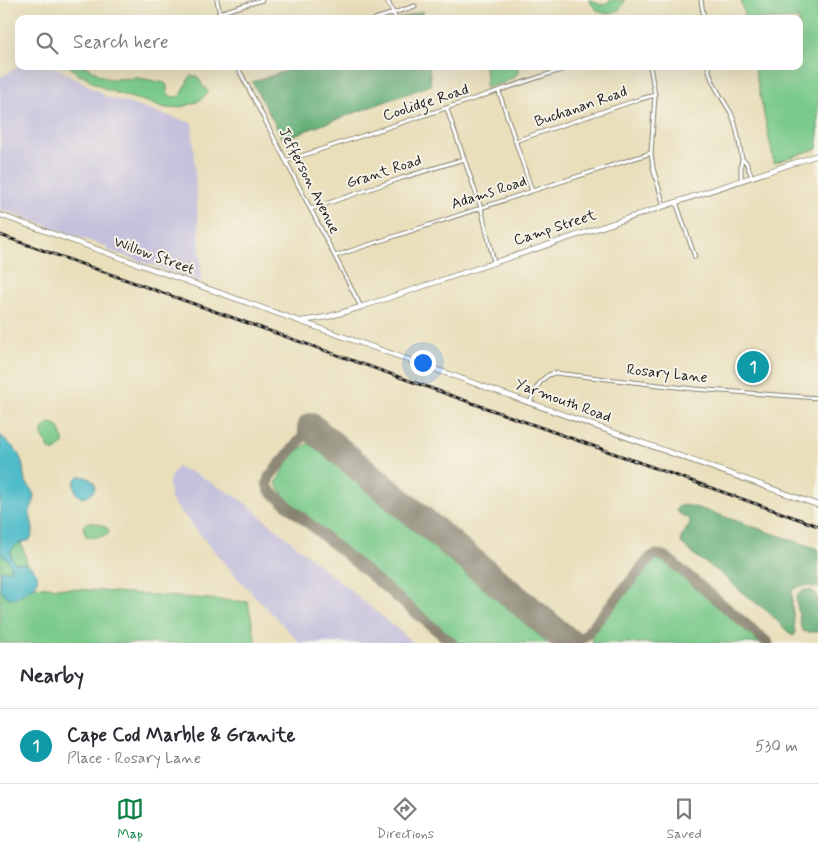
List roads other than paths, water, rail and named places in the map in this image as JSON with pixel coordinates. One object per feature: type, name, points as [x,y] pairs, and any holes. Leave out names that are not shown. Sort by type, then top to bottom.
[{"type":"main road","name":"Camp Street","points":[[300,322],[327,317],[361,307],[818,155]]},
{"type":"main road","name":"Willow Street","points":[[0,215],[300,322]]},
{"type":"main road","points":[[323,329],[327,317]]},
{"type":"main road","name":"Yarmouth Road","points":[[300,322],[818,505]]},
{"type":"street","points":[[217,0],[219,13],[262,0]]},
{"type":"street","points":[[387,0],[392,13]]},
{"type":"street","points":[[701,0],[703,15]]},
{"type":"street","points":[[386,15],[415,6]]},
{"type":"street","name":"Jefferson Avenue","points":[[239,70],[361,307]]},
{"type":"street","name":"Coolidge Road","points":[[286,161],[562,70]]},
{"type":"street","points":[[651,70],[655,96],[651,153],[654,173],[664,206]]},
{"type":"street","points":[[709,70],[713,84],[735,123],[742,159],[741,180]]},
{"type":"street","points":[[499,92],[532,190]]},
{"type":"street","name":"Buchanan Road","points":[[514,141],[636,100],[655,96]]},
{"type":"street","points":[[447,108],[481,208],[494,262]]},
{"type":"street","name":"Adams Road","points":[[335,256],[532,190],[651,153]]},
{"type":"street","name":"Grant Road","points":[[311,208],[464,159]]},
{"type":"street","points":[[742,159],[746,162],[752,177]]},
{"type":"street","points":[[676,202],[695,257]]},
{"type":"street","name":"Rosary Lane","points":[[530,403],[542,380],[546,376],[555,373],[694,389],[818,398]]},
{"type":"water","points":[[0,435],[18,454],[22,462],[25,480],[34,497],[30,512],[33,528],[31,537],[29,541],[16,545],[11,551],[11,555],[15,563],[23,563],[35,570],[37,574],[36,583],[34,587],[13,598],[9,598],[0,590],[0,571],[10,570],[11,567],[8,560],[0,553]]},
{"type":"water","points":[[79,476],[90,479],[95,485],[93,492],[83,498],[74,487],[74,482]]},
{"type":"railway","points":[[0,235],[818,526]]},
{"type":"place","name":"Cape Cod Marble & Granite","points":[[753,367]]}]
